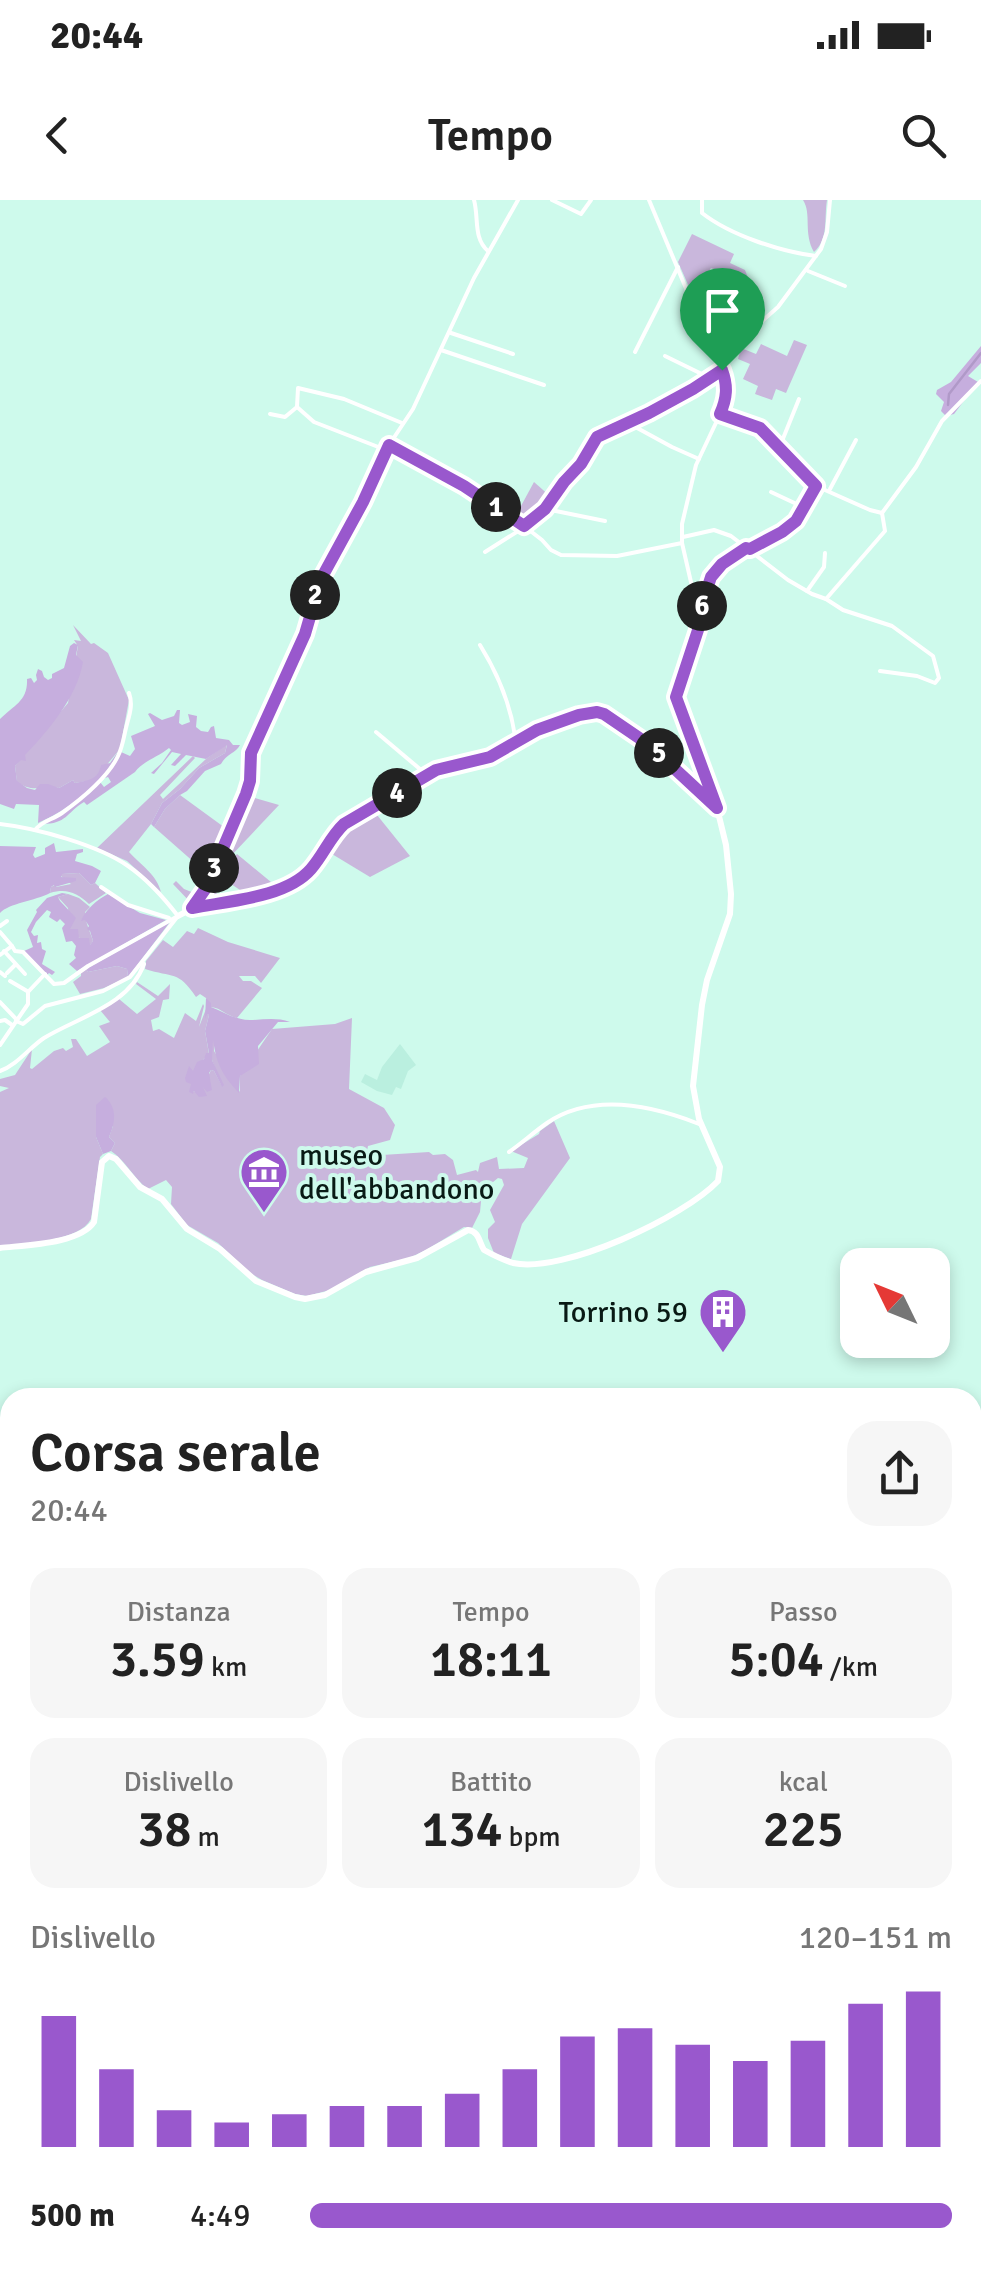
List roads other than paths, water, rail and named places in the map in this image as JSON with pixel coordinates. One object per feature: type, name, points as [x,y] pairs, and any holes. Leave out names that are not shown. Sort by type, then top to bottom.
[{"type":"street","points":[[474,200],[478,236],[488,250]]},
{"type":"street","points":[[192,908],[206,888],[246,794],[251,753],[305,634],[321,579],[388,447],[414,409],[488,250],[518,200]]},
{"type":"street","points":[[552,200],[581,214],[591,200]]},
{"type":"street","points":[[0,1248],[76,1236],[90,1228],[102,1162],[109,1156],[140,1186],[162,1199],[188,1229],[220,1248],[256,1281],[305,1299],[324,1294],[366,1272],[416,1258],[468,1230],[478,1235],[484,1250],[514,1263],[539,1264],[606,1246],[688,1205],[715,1185],[720,1167],[697,1111],[693,1086],[697,1031],[707,980],[724,935],[732,894],[717,808],[676,697],[698,630],[682,524],[699,458],[727,396],[721,369],[649,200]]},
{"type":"street","points":[[702,200],[702,213],[714,221],[774,248],[816,256]]},
{"type":"street","points":[[484,552],[545,509],[581,464],[595,439],[693,389],[721,369],[744,336],[778,308],[807,270],[824,242],[830,200]]},
{"type":"street","points":[[635,352],[678,267]]},
{"type":"street","points":[[807,270],[845,286]]},
{"type":"street","points":[[709,340],[739,292]]},
{"type":"street","points":[[450,332],[513,354]]},
{"type":"street","points":[[441,350],[544,385]]},
{"type":"street","points":[[665,356],[710,378]]},
{"type":"street","points":[[826,599],[885,531],[882,513],[916,467],[942,421],[981,381]]},
{"type":"street","points":[[270,414],[284,417],[297,406],[298,388],[344,399],[402,423]]},
{"type":"street","points":[[779,448],[799,400]]},
{"type":"street","points":[[297,406],[314,422],[388,447],[464,486],[561,555],[617,556],[714,530],[732,536],[807,592],[843,610],[884,622],[904,634],[933,656],[939,678],[935,683],[917,676],[880,671]]},
{"type":"street","points":[[720,414],[760,428],[816,486],[882,513]]},
{"type":"street","points":[[628,423],[699,458]]},
{"type":"street","points":[[830,491],[856,440]]},
{"type":"street","points":[[698,617],[715,570],[796,521],[816,486]]},
{"type":"street","points":[[771,492],[804,508]]},
{"type":"street","points":[[545,509],[604,521]]},
{"type":"street","points":[[807,592],[824,568],[826,553]]},
{"type":"street","points":[[480,644],[499,678],[516,736]]},
{"type":"street","points":[[35,830],[81,798],[112,765],[121,749],[132,701],[129,693]]},
{"type":"street","points":[[511,745],[516,736],[539,722],[576,708]]},
{"type":"street","points":[[6,921],[0,929],[15,951],[23,952],[56,985],[192,908],[292,884],[310,870],[332,835],[344,824],[427,775],[490,757],[537,730],[597,712],[648,744],[717,808]]},
{"type":"street","points":[[376,732],[427,775]]},
{"type":"street","points":[[0,824],[42,832],[123,862],[178,916]]},
{"type":"street","points":[[101,887],[143,912],[164,918],[178,916]]},
{"type":"street","points":[[206,888],[217,903]]},
{"type":"street","points":[[0,1020],[22,1024],[45,1006],[125,981],[178,916]]},
{"type":"street","points":[[12,946],[2,953],[36,984]]},
{"type":"street","points":[[0,1071],[46,1037],[119,997],[136,980],[144,960]]},
{"type":"street","points":[[16,965],[5,976],[28,992]]},
{"type":"street","points":[[0,1045],[28,1004],[28,992],[44,974],[44,965]]},
{"type":"street","points":[[0,1002],[15,1022]]},
{"type":"street","points":[[509,1152],[548,1122],[578,1108],[638,1106],[670,1112],[703,1126]]},
{"type":"waterway","points":[[948,405],[949,394],[981,353]]},
{"type":"place","name":"museo dell'abbandono","points":[[264,1214]]},
{"type":"place","name":"Torrino 59","points":[[723,1354]]}]
